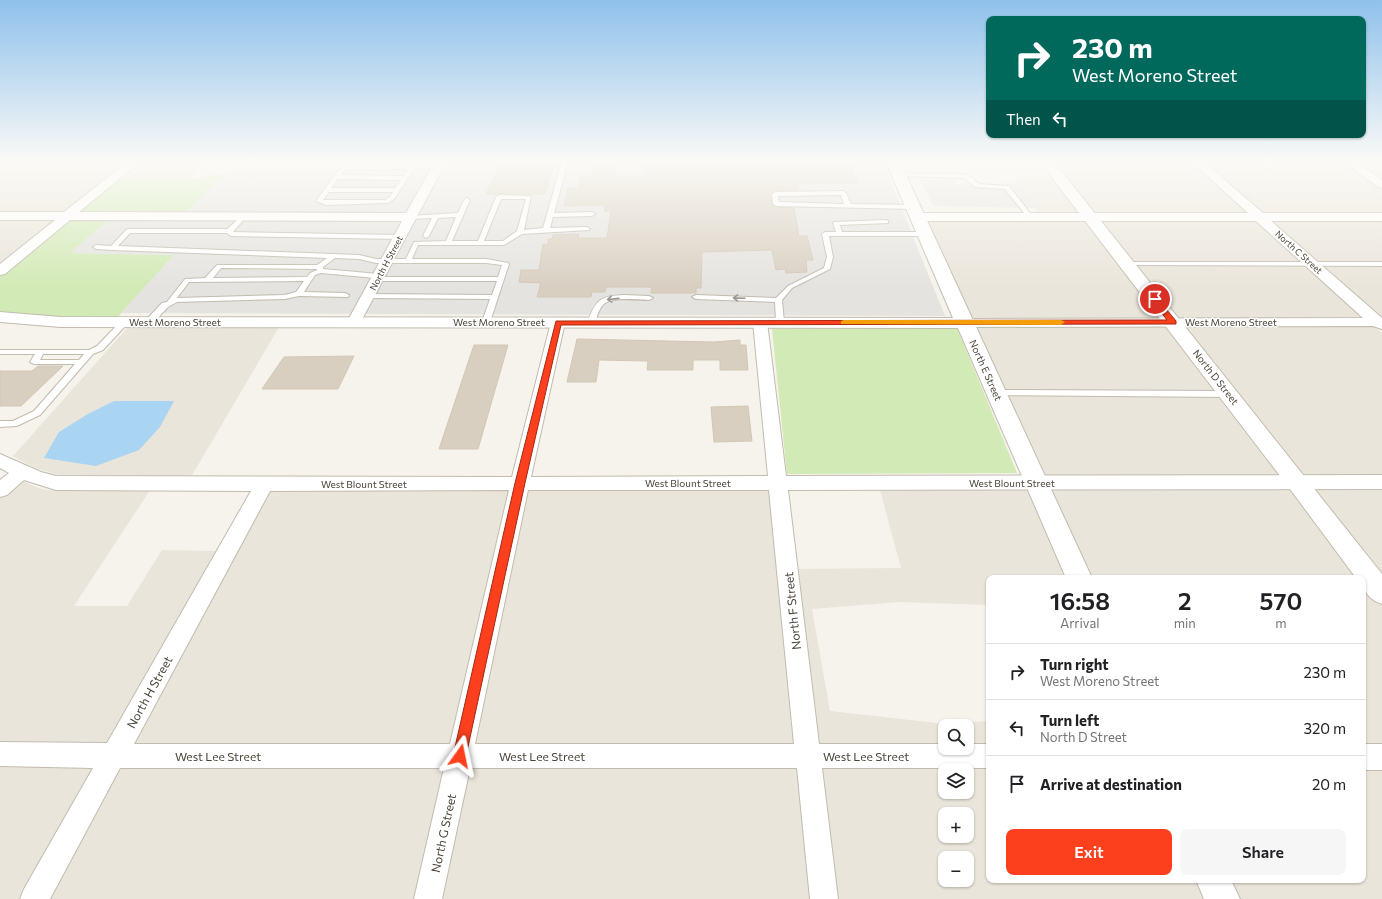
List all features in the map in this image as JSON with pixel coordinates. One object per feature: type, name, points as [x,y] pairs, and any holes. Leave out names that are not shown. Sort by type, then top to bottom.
[{"type":"street","points":[[0,271],[83,204]]},
{"type":"street","name":"North H Street","points":[[354,322],[418,204]]},
{"type":"street","name":"North E Street","points":[[911,204],[1078,575]]},
{"type":"street","name":"North D Street","points":[[1080,204],[1298,482],[1382,593]]},
{"type":"street","name":"North C Street","points":[[1245,204],[1380,324]]},
{"type":"street","points":[[915,212],[1030,217],[1382,217]]},
{"type":"street","points":[[0,216],[411,217]]},
{"type":"street","name":"West Moreno Street","points":[[0,317],[46,322],[1173,322],[1380,324]]},
{"type":"street","name":"North G Street","points":[[428,899],[520,483],[558,322]]},
{"type":"street","name":"North F Street","points":[[770,322],[777,483],[824,899]]},
{"type":"street","name":"West Blount Street","points":[[0,460],[22,472],[49,482],[56,483],[1382,482]]},
{"type":"street","points":[[0,490],[22,472]]},
{"type":"street","name":"North H Street","points":[[34,899],[264,484]]},
{"type":"street","name":"West Lee Street","points":[[0,754],[113,756],[986,756]]},
{"type":"street","points":[[1366,757],[1382,757]]},
{"type":"street","points":[[1214,883],[1222,899]]},
{"type":"lane","points":[[448,243],[465,204]]},
{"type":"lane","points":[[480,243],[496,204]]},
{"type":"lane","points":[[520,232],[527,204]]},
{"type":"lane","points":[[546,230],[553,204]]},
{"type":"lane","points":[[776,204],[848,205],[915,212]]},
{"type":"lane","points":[[1020,204],[1030,217]]},
{"type":"lane","points":[[550,214],[592,214]]},
{"type":"lane","points":[[411,217],[460,215]]},
{"type":"lane","points":[[230,231],[244,216]]},
{"type":"lane","points":[[426,236],[436,216]]},
{"type":"lane","points":[[840,234],[836,223],[886,222]]},
{"type":"lane","points":[[408,261],[416,243],[504,242],[520,232],[546,230],[587,230]]},
{"type":"lane","points":[[112,248],[128,231],[230,231],[231,234],[400,237]]},
{"type":"lane","points":[[770,322],[778,300],[790,287],[827,269],[830,257],[825,234],[925,234]]},
{"type":"lane","points":[[96,247],[359,257],[369,261],[486,261],[506,264],[486,322]]},
{"type":"lane","points":[[299,294],[312,274],[320,269],[333,256]]},
{"type":"lane","points":[[1126,264],[1382,264]]},
{"type":"lane","points":[[208,279],[220,266],[320,269],[378,277],[501,279]]},
{"type":"lane","points":[[149,322],[170,302],[187,280],[308,279]]},
{"type":"lane","points":[[170,302],[176,300],[269,299],[299,294],[345,296]]},
{"type":"lane","points":[[368,296],[495,297]]},
{"type":"lane","points":[[696,297],[778,300]]},
{"type":"lane","points":[[591,323],[596,309],[602,301],[623,298],[649,298]]},
{"type":"lane","points":[[0,352],[90,352],[100,348],[124,322]]},
{"type":"lane","points":[[41,352],[34,362],[81,362]]},
{"type":"lane","points":[[0,424],[14,424],[37,413],[90,352]]},
{"type":"lane","points":[[996,393],[1229,394]]},
{"type":"shaded area","points":[[0,204],[77,204],[66,213],[0,213]]},
{"type":"shaded area","points":[[195,204],[900,204],[945,316],[121,313],[174,255],[70,253],[119,211],[188,211]]},
{"type":"shaded area","points":[[932,204],[1032,204],[1035,208],[933,206]]},
{"type":"shaded area","points":[[1032,204],[1074,204],[1082,214],[1039,214]]},
{"type":"shaded area","points":[[1085,204],[1240,204],[1251,214],[1093,214]]},
{"type":"shaded area","points":[[1250,204],[1382,204],[1382,214],[1261,214]]},
{"type":"shaded area","points":[[0,219],[58,219],[0,266]]},
{"type":"shaded area","points":[[924,220],[1087,220],[1163,318],[969,318]]},
{"type":"shaded area","points":[[1098,220],[1257,220],[1365,318],[1176,318]]},
{"type":"shaded area","points":[[1268,220],[1382,220],[1382,318],[1378,318]]},
{"type":"shaded area","points":[[1170,326],[1285,476],[1041,476],[973,327]]},
{"type":"shaded area","points":[[1375,326],[1382,333],[1382,476],[1301,476],[1183,327]]},
{"type":"shaded area","points":[[128,327],[279,327],[191,477],[62,476],[35,468],[11,455],[14,455]]},
{"type":"shaded area","points":[[20,480],[41,489],[49,490],[150,490],[74,606],[127,606],[162,550],[218,551],[109,743],[0,741],[0,498]]},
{"type":"shaded area","points":[[1031,489],[1069,575],[986,575],[986,605],[899,602],[812,609],[830,711],[938,723],[938,744],[817,744],[796,569],[901,568],[880,490]]},
{"type":"shaded area","points":[[1295,489],[1360,575],[1087,575],[1047,490]]},
{"type":"shaded area","points":[[1312,489],[1382,489],[1382,581]]},
{"type":"shaded area","points":[[510,490],[452,744],[131,744],[268,491]]},
{"type":"shaded area","points":[[527,490],[770,490],[796,744],[473,744]]},
{"type":"shaded area","points":[[1366,584],[1382,605],[1382,744],[1366,744]]},
{"type":"shaded area","points":[[986,721],[986,744],[974,744],[974,722]]},
{"type":"shaded area","points":[[0,766],[95,768],[22,899],[0,899]]},
{"type":"shaded area","points":[[798,768],[811,899],[441,899],[468,769]]},
{"type":"shaded area","points":[[117,769],[446,769],[416,899],[47,899]]},
{"type":"shaded area","points":[[820,769],[938,769],[938,799],[974,799],[974,769],[986,769],[986,883],[1202,883],[1209,899],[836,899]]},
{"type":"shaded area","points":[[1366,769],[1382,769],[1382,899],[1234,899],[1227,883],[1366,883]]},
{"type":"green space","points":[[87,204],[195,204],[188,211],[119,211],[71,253],[174,255],[118,317],[54,318],[0,311],[0,275]]},
{"type":"green space","points":[[957,328],[1017,473],[787,474],[772,329]]},
{"type":"water","points":[[114,401],[174,401],[160,427],[139,450],[96,466],[44,458],[59,432],[88,414]]},
{"type":"building","points":[[564,204],[772,204],[775,207],[794,208],[799,236],[807,236],[813,260],[806,260],[807,272],[786,273],[785,269],[776,270],[772,250],[702,252],[701,288],[696,288],[696,293],[651,293],[652,287],[606,287],[605,292],[592,292],[591,297],[537,297],[541,283],[519,282],[521,270],[539,270],[543,244],[548,245],[548,239],[552,239],[553,235],[579,234],[578,238],[607,238],[611,211],[604,211],[605,205],[564,206]]},
{"type":"building","points":[[577,339],[714,342],[740,340],[740,345],[746,345],[748,370],[720,370],[720,360],[693,360],[693,370],[647,370],[648,361],[599,360],[596,382],[567,382]]},
{"type":"building","points":[[474,345],[508,345],[478,449],[439,449]]},
{"type":"building","points":[[354,356],[338,389],[262,389],[284,357]]},
{"type":"building","points":[[38,366],[63,366],[21,406],[0,406],[0,371],[32,371]]},
{"type":"building","points":[[748,406],[752,441],[714,442],[711,407]]},
{"type":"slow traffic","points":[[844,322],[1061,322]]},
{"type":"route","points":[[460,756],[520,483],[558,322],[1173,322],[1155,299]]}]
